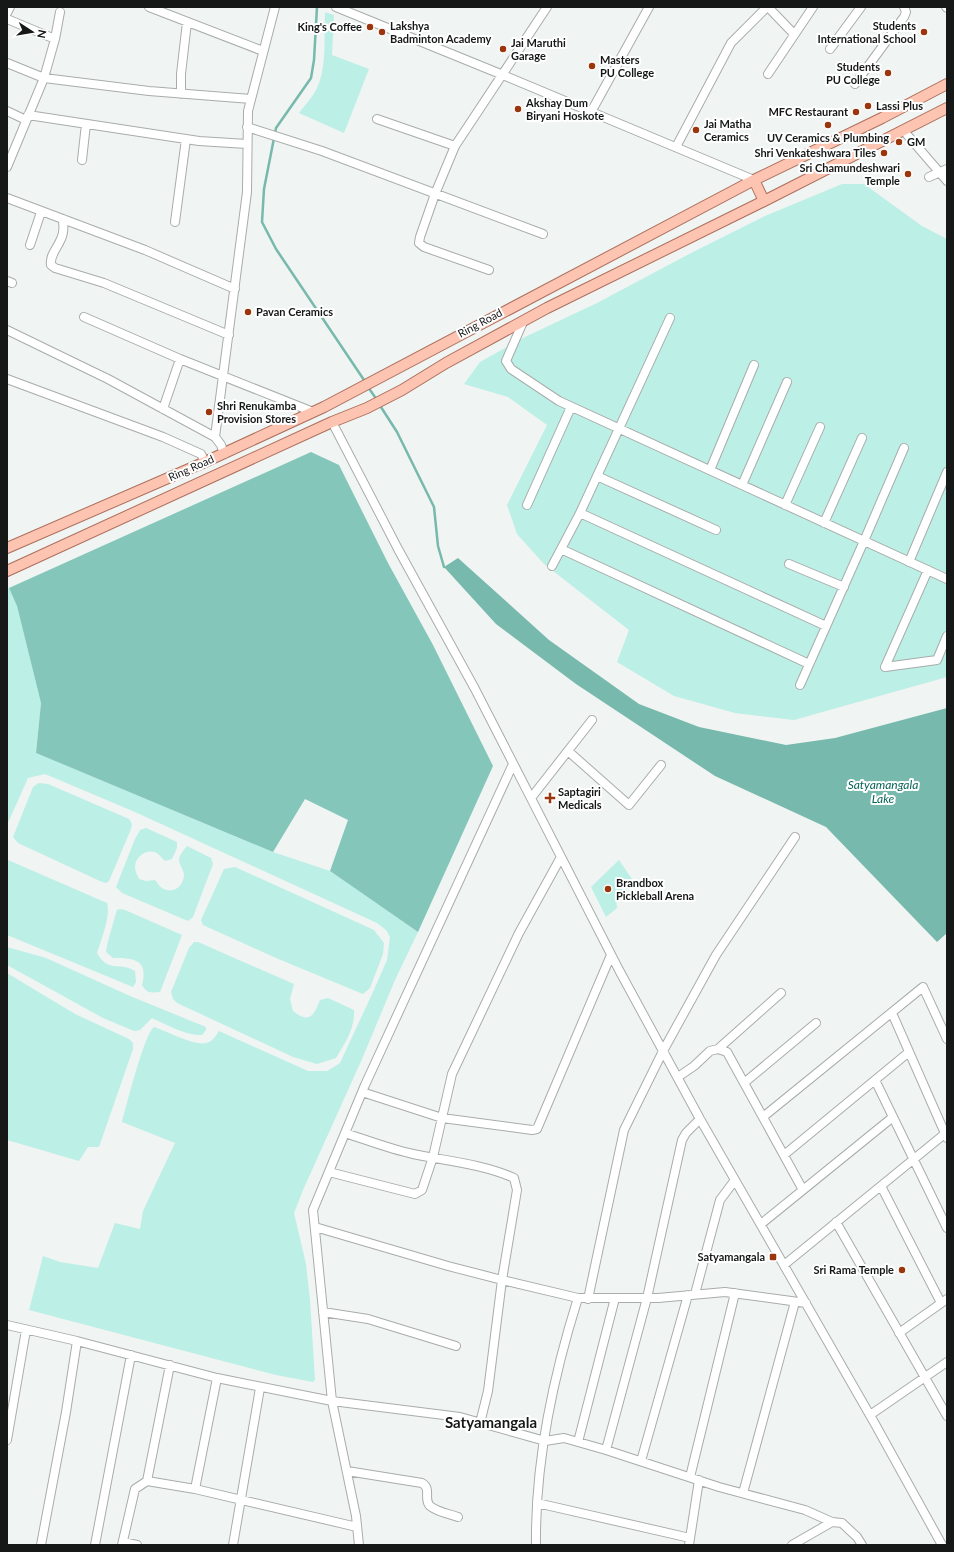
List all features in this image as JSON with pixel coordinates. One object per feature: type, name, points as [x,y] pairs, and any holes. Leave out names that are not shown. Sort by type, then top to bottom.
[{"type":"main road","name":"Ring Road","points":[[7,548],[224,454],[324,407],[389,371],[754,180],[882,118],[947,84]]},
{"type":"main road","name":"Ring Road","points":[[7,571],[332,422],[367,408],[402,390],[446,363],[523,322],[947,108]]},
{"type":"main road","points":[[754,180],[764,201]]},
{"type":"main road","points":[[324,407],[332,422]]},
{"type":"street","points":[[7,13],[10,7]]},
{"type":"street","points":[[149,7],[263,51]]},
{"type":"street","points":[[215,437],[247,192],[248,111],[275,7]]},
{"type":"street","points":[[336,7],[754,180]]},
{"type":"street","points":[[489,270],[424,247],[419,243],[420,237],[435,194],[455,146],[547,7]]},
{"type":"street","points":[[591,112],[649,7]]},
{"type":"street","points":[[676,147],[731,43],[767,7],[794,34]]},
{"type":"street","points":[[768,74],[813,7]]},
{"type":"street","points":[[830,49],[861,7]]},
{"type":"street","points":[[855,84],[904,17],[906,12],[904,7]]},
{"type":"street","points":[[7,167],[9,156],[44,78],[55,39],[60,12]]},
{"type":"street","points":[[7,19],[55,39]]},
{"type":"street","points":[[181,94],[181,74],[187,22]]},
{"type":"street","points":[[7,63],[44,78],[149,91],[251,99]]},
{"type":"street","points":[[7,111],[27,117],[186,139],[247,144]]},
{"type":"street","points":[[377,119],[455,146]]},
{"type":"street","points":[[82,160],[86,124]]},
{"type":"street","points":[[248,127],[322,151],[543,234]]},
{"type":"street","points":[[903,130],[943,170],[947,181]]},
{"type":"street","points":[[175,222],[186,139]]},
{"type":"street","points":[[929,177],[943,170]]},
{"type":"street","points":[[7,198],[145,250],[235,289]]},
{"type":"street","points":[[30,245],[41,212]]},
{"type":"street","points":[[63,219],[64,232],[50,260],[51,265],[55,268],[104,283],[229,335]]},
{"type":"street","points":[[84,317],[180,359],[313,412]]},
{"type":"street","points":[[552,566],[580,513],[670,318]]},
{"type":"street","points":[[523,322],[506,361],[511,369],[559,401],[947,579]]},
{"type":"street","points":[[7,330],[108,379],[215,437],[221,445],[224,454]]},
{"type":"street","points":[[163,409],[180,359]]},
{"type":"street","points":[[710,470],[754,365]]},
{"type":"street","points":[[7,379],[163,437],[201,454],[205,462]]},
{"type":"street","points":[[742,485],[787,382]]},
{"type":"street","points":[[527,505],[571,407]]},
{"type":"street","points":[[332,422],[398,549],[475,689],[611,955],[663,1051],[700,1119],[870,1415],[942,1545]]},
{"type":"street","points":[[785,505],[820,427]]},
{"type":"street","points":[[824,523],[862,438]]},
{"type":"street","points":[[800,685],[904,448]]},
{"type":"street","points":[[909,562],[947,472]]},
{"type":"street","points":[[597,476],[716,530]]},
{"type":"street","points":[[580,513],[826,626]]},
{"type":"street","points":[[561,549],[810,664]]},
{"type":"street","points":[[789,564],[844,587]]},
{"type":"street","points":[[928,570],[885,667],[937,660],[947,636]]},
{"type":"street","points":[[531,798],[592,720]]},
{"type":"street","points":[[568,751],[629,805],[660,765]]},
{"type":"street","points":[[359,1545],[347,1471],[332,1401],[313,1210],[362,1092],[513,764]]},
{"type":"street","points":[[588,1299],[624,1130],[663,1051],[716,955],[795,837]]},
{"type":"street","points":[[329,1172],[415,1194],[422,1190],[433,1157],[452,1074],[519,933],[561,857]]},
{"type":"street","points":[[362,1092],[442,1118],[532,1130],[537,1129],[611,955]]},
{"type":"street","points":[[763,1117],[923,988],[947,1039]]},
{"type":"street","points":[[678,1077],[694,1066],[710,1051],[718,1049],[781,993]]},
{"type":"street","points":[[784,1265],[913,1159],[946,1135],[892,1013]]},
{"type":"street","points":[[744,1083],[816,1023]]},
{"type":"street","points":[[718,1049],[727,1052],[803,1190]]},
{"type":"street","points":[[784,1155],[909,1052]]},
{"type":"street","points":[[875,1080],[947,1228]]},
{"type":"street","points":[[761,1224],[893,1117]]},
{"type":"street","points":[[606,1450],[647,1298],[682,1140],[686,1133],[700,1119]]},
{"type":"street","points":[[345,1133],[412,1154],[433,1157],[500,1172],[514,1178],[517,1190],[502,1280],[488,1391],[480,1423]]},
{"type":"street","points":[[641,1462],[720,1200],[735,1180]]},
{"type":"street","points":[[881,1186],[944,1301],[900,1333]]},
{"type":"street","points":[[836,1222],[947,1416]]},
{"type":"street","points":[[315,1227],[448,1266],[578,1298],[647,1298],[725,1292],[806,1304]]},
{"type":"street","points":[[690,1477],[735,1293]]},
{"type":"street","points":[[536,1545],[537,1503],[540,1469],[552,1399],[567,1334],[578,1298]]},
{"type":"street","points":[[578,1442],[615,1298]]},
{"type":"street","points":[[742,1493],[795,1302]]},
{"type":"street","points":[[323,1312],[368,1319],[456,1346]]},
{"type":"street","points":[[7,1325],[77,1341],[260,1388],[332,1401],[460,1417],[545,1441],[564,1438],[742,1493],[805,1510],[832,1522],[842,1523],[857,1536],[862,1545]]},
{"type":"street","points":[[7,1440],[26,1330]]},
{"type":"street","points":[[41,1545],[66,1412],[77,1341]]},
{"type":"street","points":[[96,1545],[131,1355]]},
{"type":"street","points":[[870,1415],[947,1362]]},
{"type":"street","points":[[137,1545],[122,1543],[135,1490],[147,1481],[170,1365]]},
{"type":"street","points":[[195,1489],[217,1378]]},
{"type":"street","points":[[233,1545],[260,1388]]},
{"type":"street","points":[[347,1471],[422,1483],[426,1485],[428,1490],[429,1505],[433,1508],[458,1517]]},
{"type":"street","points":[[537,1503],[689,1542],[699,1480]]},
{"type":"street","points":[[147,1481],[195,1489],[357,1527]]},
{"type":"street","points":[[792,1545],[832,1522]]},
{"type":"shaded area","points":[[325,12],[334,15],[332,55],[369,69],[344,133],[299,113],[313,95],[320,80],[324,61]]},
{"type":"shaded area","points":[[842,184],[864,184],[922,226],[947,239],[947,677],[794,720],[735,713],[674,696],[617,662],[629,630],[544,564],[517,534],[507,505],[547,425],[508,397],[464,384],[480,362],[525,337],[597,303],[765,216]]},
{"type":"shaded area","points":[[311,452],[339,465],[388,563],[433,645],[493,766],[418,932],[330,871],[348,820],[305,799],[273,852],[36,753],[41,703],[17,606],[9,588]]},
{"type":"shaded area","points":[[9,588],[17,606],[41,703],[36,753],[273,852],[330,871],[418,932],[395,980],[294,1213],[306,1264],[310,1300],[315,1380],[313,1382],[276,1375],[29,1310],[43,1256],[60,1262],[98,1268],[115,1223],[140,1229],[143,1211],[175,1143],[122,1122],[141,1055],[150,1032],[154,1027],[191,1042],[199,1043],[211,1041],[219,1031],[308,1071],[327,1071],[340,1063],[387,960],[390,937],[386,930],[377,923],[135,812],[45,774],[28,778],[7,825],[7,589]]},
{"type":"shaded area","points":[[39,783],[48,784],[129,819],[132,824],[131,829],[109,881],[106,883],[102,882],[18,843],[13,837],[33,787]]},
{"type":"shaded area","points":[[146,828],[177,842],[177,848],[172,859],[165,861],[154,852],[147,852],[140,856],[137,859],[135,867],[139,879],[146,881],[155,880],[160,887],[168,890],[175,889],[178,888],[184,879],[184,873],[179,860],[181,854],[187,846],[211,858],[213,864],[193,917],[188,921],[122,893],[116,887],[135,839],[140,830]]},
{"type":"shaded area","points":[[8,860],[107,903],[107,921],[97,953],[101,959],[110,965],[130,968],[135,971],[136,982],[133,987],[7,935]]},
{"type":"shaded area","points":[[619,860],[634,882],[616,900],[617,908],[606,917],[591,887]]},
{"type":"shaded area","points":[[235,867],[374,930],[384,943],[383,954],[370,988],[363,994],[276,958],[203,925],[201,920],[224,869]]},
{"type":"shaded area","points":[[120,909],[182,935],[160,992],[149,992],[144,988],[142,985],[144,976],[143,970],[138,962],[127,959],[113,958],[106,952],[116,913],[117,910]]},
{"type":"shaded area","points":[[194,942],[198,942],[294,984],[290,999],[293,1011],[303,1017],[313,1014],[320,1000],[328,998],[354,1010],[351,1030],[336,1058],[317,1064],[293,1057],[177,1003],[173,999],[171,992],[189,948]]},
{"type":"shaded area","points":[[7,947],[46,958],[130,996],[206,1027],[206,1030],[202,1035],[190,1034],[152,1018],[140,1030],[134,1031],[103,1018],[7,965]]},
{"type":"shaded area","points":[[7,973],[75,1014],[129,1039],[133,1043],[133,1049],[99,1147],[88,1147],[79,1161],[7,1140]]},
{"type":"water","name":"Satyamangala Lake","points":[[458,558],[549,640],[639,704],[699,727],[786,745],[835,738],[947,708],[947,933],[937,942],[826,827],[715,776],[576,684],[496,624],[444,567]]},
{"type":"waterway","points":[[317,7],[314,60],[311,78],[276,128],[264,189],[262,222],[276,249],[366,383]]},
{"type":"waterway","points":[[368,387],[377,400]]},
{"type":"waterway","points":[[379,404],[397,432],[434,507],[438,546],[444,567]]},
{"type":"place","name":"King's Coffee","points":[[370,27]]},
{"type":"place","name":"Lakshya Badminton Academy","points":[[382,32]]},
{"type":"place","name":"Students International School","points":[[924,32]]},
{"type":"place","name":"Jai Maruthi Garage","points":[[503,49]]},
{"type":"place","name":"Masters PU College","points":[[592,66]]},
{"type":"place","name":"Students PU College","points":[[888,73]]},
{"type":"place","name":"Lassi Plus","points":[[868,106]]},
{"type":"place","name":"Akshay Dum Biryani Hoskote","points":[[518,109]]},
{"type":"place","name":"MFC Restaurant","points":[[856,112]]},
{"type":"place","name":"UV Ceramics & Plumbing","points":[[828,125]]},
{"type":"place","name":"Jai Matha Ceramics","points":[[696,130]]},
{"type":"place","name":"GM","points":[[899,142]]},
{"type":"place","name":"Shri Venkateshwara Tiles","points":[[884,153]]},
{"type":"place","name":"Sri Chamundeshwari Temple","points":[[908,174]]},
{"type":"place","name":"Pavan Ceramics","points":[[248,312]]},
{"type":"place","name":"Shri Renukamba Provision Stores","points":[[209,412]]},
{"type":"place","name":"Saptagiri Medicals","points":[[550,798]]},
{"type":"place","name":"Brandbox Pickleball Arena","points":[[608,889]]},
{"type":"place","name":"Satyamangala","points":[[773,1257]]},
{"type":"place","name":"Sri Rama Temple","points":[[902,1270]]},
{"type":"district","name":"Satyamangala","points":[[491,1423]]}]
